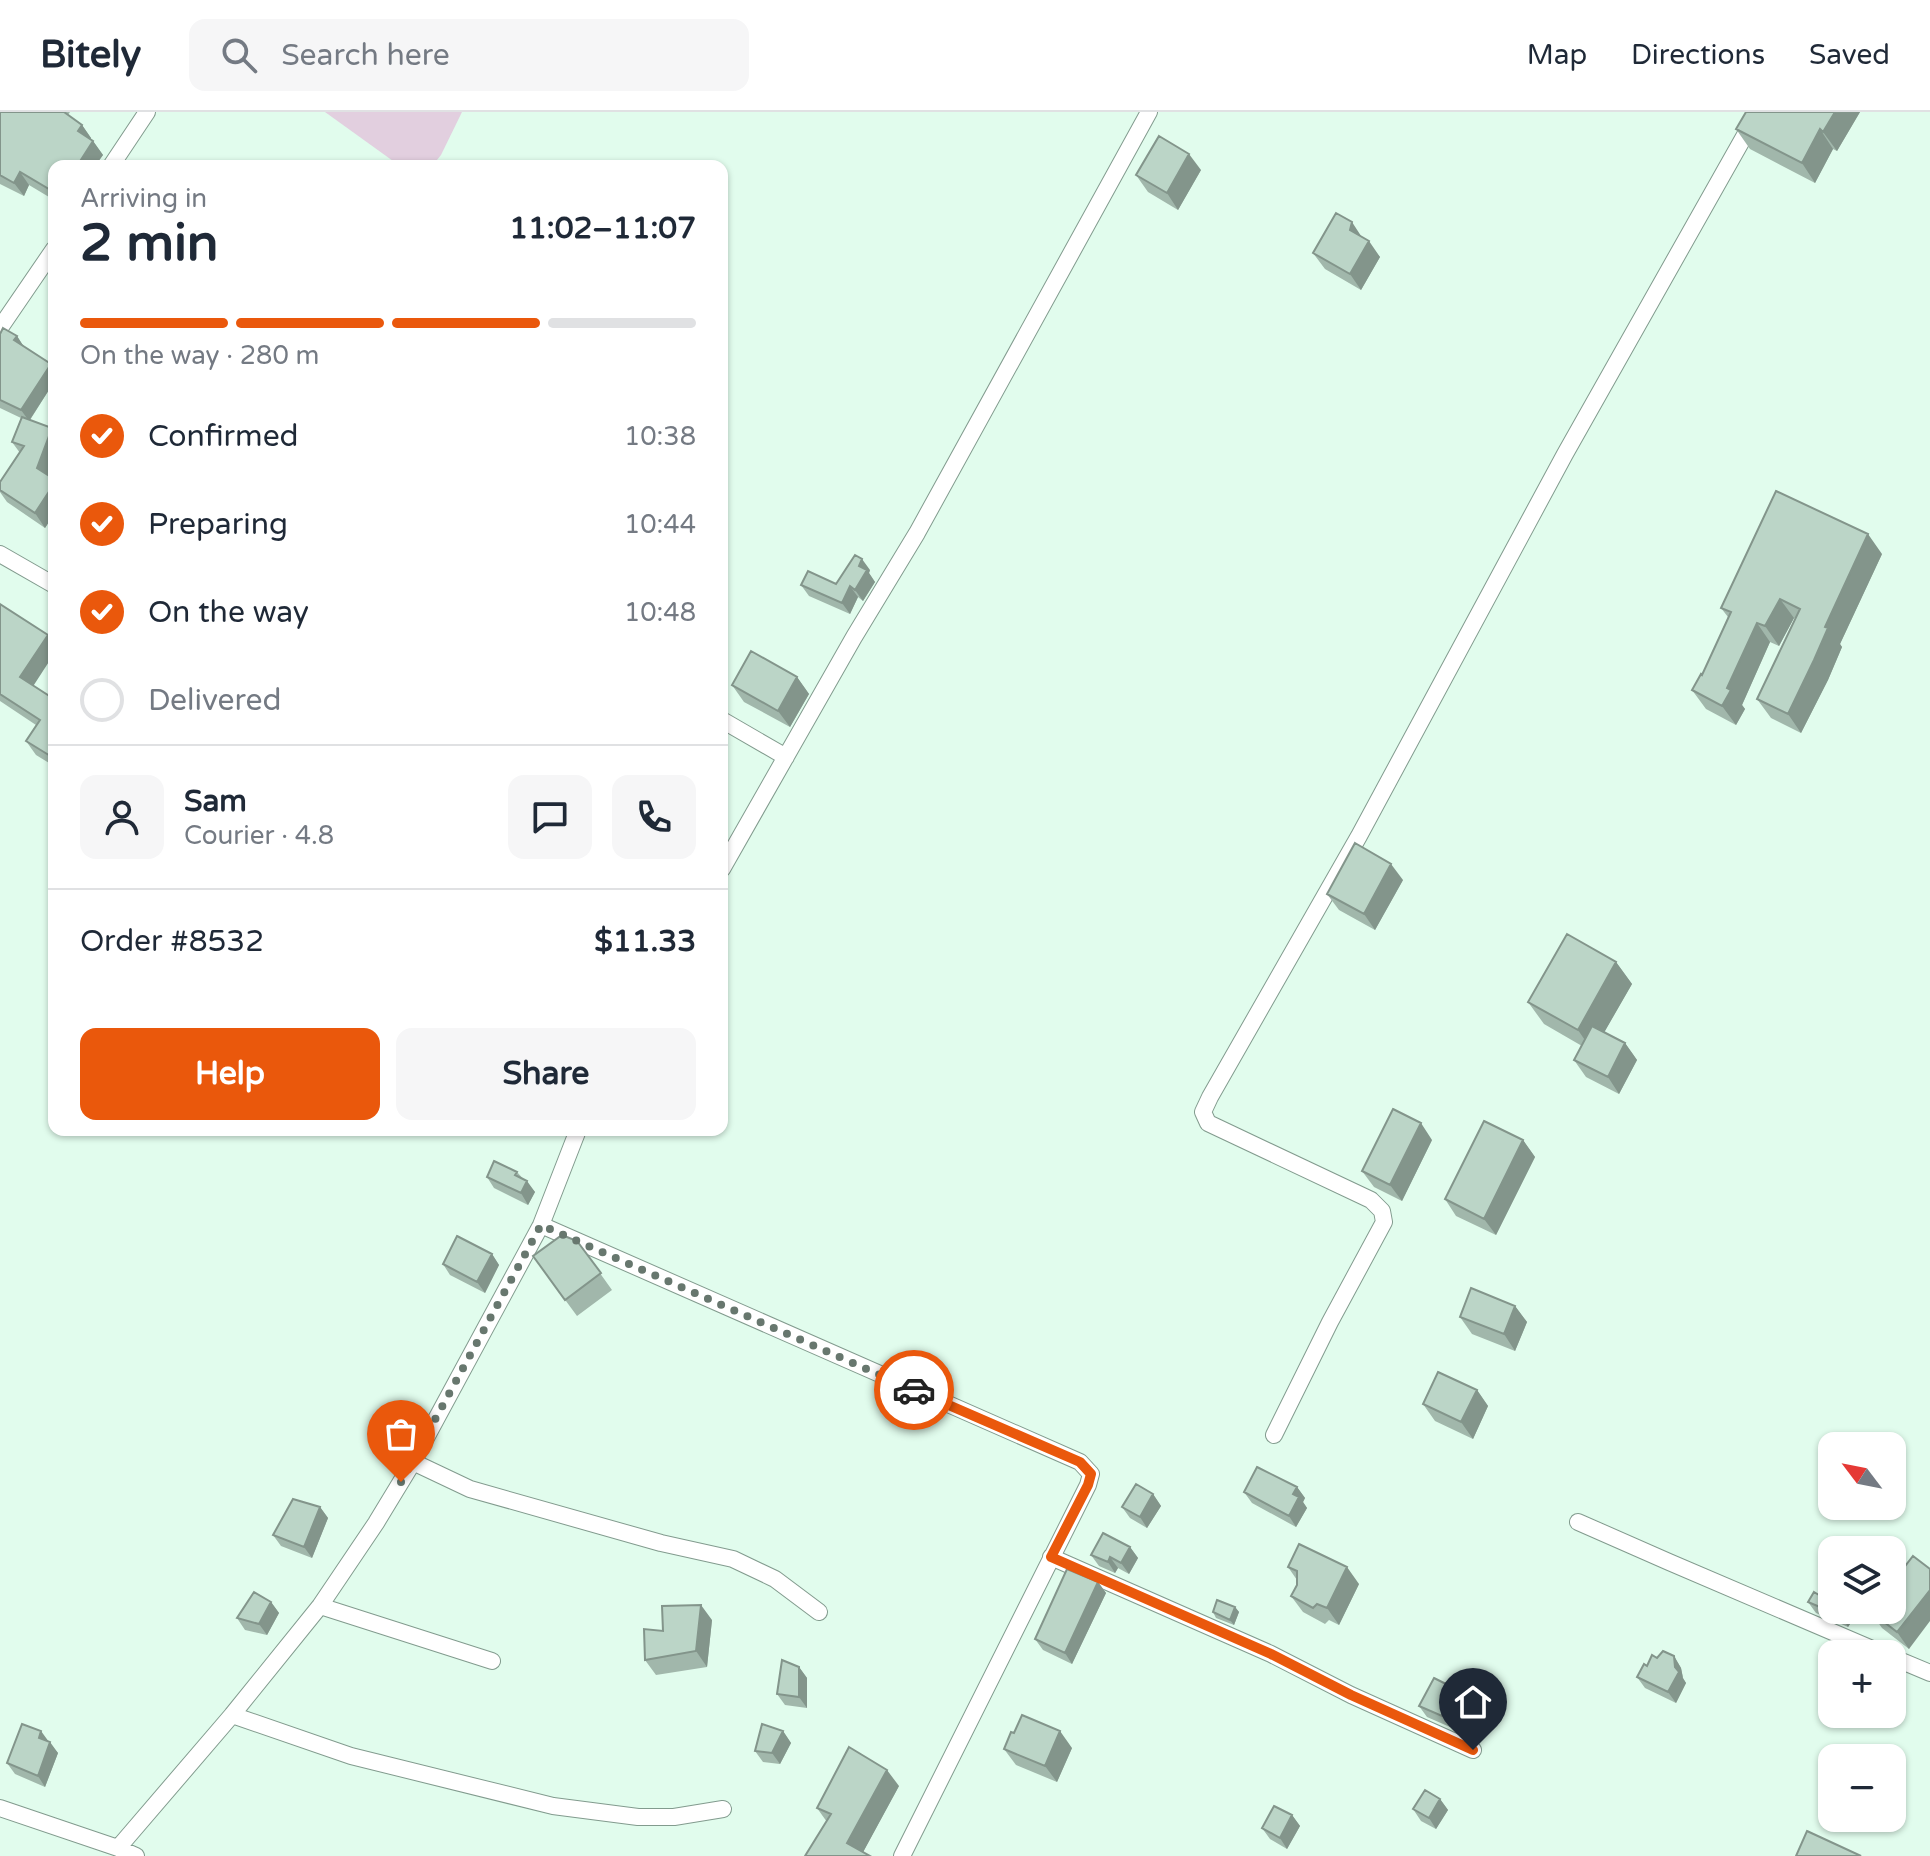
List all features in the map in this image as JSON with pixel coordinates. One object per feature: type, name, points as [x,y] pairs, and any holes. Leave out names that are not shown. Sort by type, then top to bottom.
[{"type":"street","points":[[115,160],[147,112]]},
{"type":"street","points":[[728,858],[854,637],[925,520],[1149,112]]},
{"type":"street","points":[[1274,1435],[1384,1222],[1382,1211],[1371,1200],[1208,1123],[1203,1112],[1359,836],[1572,441],[1758,112]]},
{"type":"street","points":[[0,328],[48,258]]},
{"type":"street","points":[[0,554],[48,582]]},
{"type":"street","points":[[728,723],[786,757]]},
{"type":"street","points":[[118,1848],[320,1606],[376,1523],[413,1462],[541,1225],[576,1136]]},
{"type":"street","points":[[541,1225],[1080,1462],[1091,1474],[902,1856]]},
{"type":"street","points":[[413,1462],[470,1489],[661,1543],[733,1559],[775,1579],[819,1612]]},
{"type":"street","points":[[1578,1522],[1852,1640]]},
{"type":"street","points":[[1051,1557],[1271,1654],[1351,1695],[1473,1750]]},
{"type":"street","points":[[320,1606],[492,1661]]},
{"type":"street","points":[[1906,1663],[1930,1673]]},
{"type":"street","points":[[232,1715],[351,1756],[553,1806],[638,1817],[674,1817],[723,1809]]},
{"type":"street","points":[[0,1808],[136,1856]]},
{"type":"shaded area","points":[[325,112],[462,112],[437,160],[392,160]]},
{"type":"building","points":[[0,112],[64,112],[82,125],[78,131],[93,141],[81,160],[48,160],[48,188],[20,172],[14,183],[0,175]]},
{"type":"building","points":[[1746,112],[1835,112],[1823,132],[1820,129],[1802,163],[1736,129]]},
{"type":"building","points":[[1159,136],[1189,154],[1167,193],[1136,175]]},
{"type":"building","points":[[1336,213],[1352,222],[1350,230],[1369,241],[1350,274],[1313,253]]},
{"type":"building","points":[[3,328],[17,336],[14,340],[48,362],[48,369],[21,410],[0,400],[0,334]]},
{"type":"building","points":[[22,417],[48,427],[48,439],[37,468],[48,475],[48,493],[35,513],[0,490],[0,482],[24,446],[12,442]]},
{"type":"building","points":[[1776,491],[1868,534],[1788,714],[1757,699],[1800,609],[1780,599],[1765,626],[1757,623],[1722,706],[1692,690],[1731,612],[1721,608]]},
{"type":"building","points":[[855,555],[862,559],[859,566],[867,570],[855,590],[850,586],[842,603],[801,585],[808,571],[836,584]]},
{"type":"building","points":[[0,604],[48,635],[20,677],[48,695],[48,755],[26,741],[40,720],[0,694]]},
{"type":"building","points":[[751,651],[797,677],[778,711],[732,685]]},
{"type":"building","points":[[1355,843],[1391,864],[1364,914],[1327,894]]},
{"type":"building","points":[[1567,934],[1616,962],[1578,1030],[1528,1002]]},
{"type":"building","points":[[1592,1026],[1625,1043],[1608,1077],[1574,1060]]},
{"type":"building","points":[[1393,1109],[1421,1123],[1390,1185],[1362,1171]]},
{"type":"building","points":[[1484,1121],[1523,1140],[1484,1219],[1445,1199]]},
{"type":"building","points":[[494,1161],[517,1172],[515,1175],[527,1181],[521,1193],[487,1177]]},
{"type":"building","points":[[562,1235],[577,1241],[601,1273],[565,1300],[533,1256]]},
{"type":"building","points":[[457,1236],[492,1254],[477,1282],[443,1264]]},
{"type":"building","points":[[1471,1288],[1515,1306],[1504,1334],[1460,1317]]},
{"type":"building","points":[[1438,1372],[1477,1390],[1461,1422],[1423,1404]]},
{"type":"building","points":[[1257,1467],[1297,1487],[1293,1494],[1299,1497],[1289,1516],[1244,1492]]},
{"type":"building","points":[[1136,1484],[1153,1494],[1140,1517],[1122,1507]]},
{"type":"building","points":[[293,1499],[320,1507],[304,1547],[273,1535]]},
{"type":"building","points":[[1103,1533],[1130,1547],[1121,1563],[1110,1557],[1108,1562],[1091,1555]]},
{"type":"building","points":[[1299,1544],[1347,1567],[1327,1608],[1317,1604],[1313,1608],[1291,1596],[1297,1585],[1297,1571],[1288,1567]]},
{"type":"building","points":[[1913,1556],[1930,1569],[1930,1590],[1906,1621],[1906,1565]]},
{"type":"building","points":[[1067,1569],[1098,1582],[1065,1653],[1035,1639]]},
{"type":"building","points":[[254,1592],[271,1602],[259,1624],[237,1618]]},
{"type":"building","points":[[1814,1592],[1818,1594],[1818,1606],[1808,1602]]},
{"type":"building","points":[[1217,1600],[1235,1607],[1230,1620],[1213,1612]]},
{"type":"building","points":[[701,1605],[696,1651],[645,1660],[644,1629],[663,1631],[662,1606]]},
{"type":"building","points":[[1887,1624],[1903,1624],[1897,1632]]},
{"type":"building","points":[[1663,1651],[1674,1656],[1679,1672],[1668,1692],[1637,1677],[1652,1655],[1657,1658]]},
{"type":"building","points":[[782,1660],[799,1667],[799,1697],[777,1694]]},
{"type":"building","points":[[1434,1678],[1456,1689],[1442,1716],[1419,1706]]},
{"type":"building","points":[[1022,1715],[1060,1731],[1045,1766],[1004,1749]]},
{"type":"building","points":[[22,1724],[41,1731],[39,1738],[50,1742],[38,1776],[7,1763]]},
{"type":"building","points":[[762,1724],[783,1731],[772,1753],[755,1751]]},
{"type":"building","points":[[849,1747],[887,1770],[847,1843],[870,1856],[805,1856],[831,1814],[817,1808]]},
{"type":"building","points":[[1425,1790],[1440,1799],[1429,1818],[1413,1809]]},
{"type":"building","points":[[1274,1806],[1292,1815],[1280,1838],[1262,1828]]},
{"type":"building","points":[[1807,1831],[1861,1856],[1796,1856]]},
{"type":"way so far","points":[[401,1482],[541,1225],[914,1390]]},
{"type":"route","points":[[914,1390],[1086,1467],[1091,1474],[1088,1485],[1051,1557],[1271,1654],[1351,1695],[1473,1750]]}]
